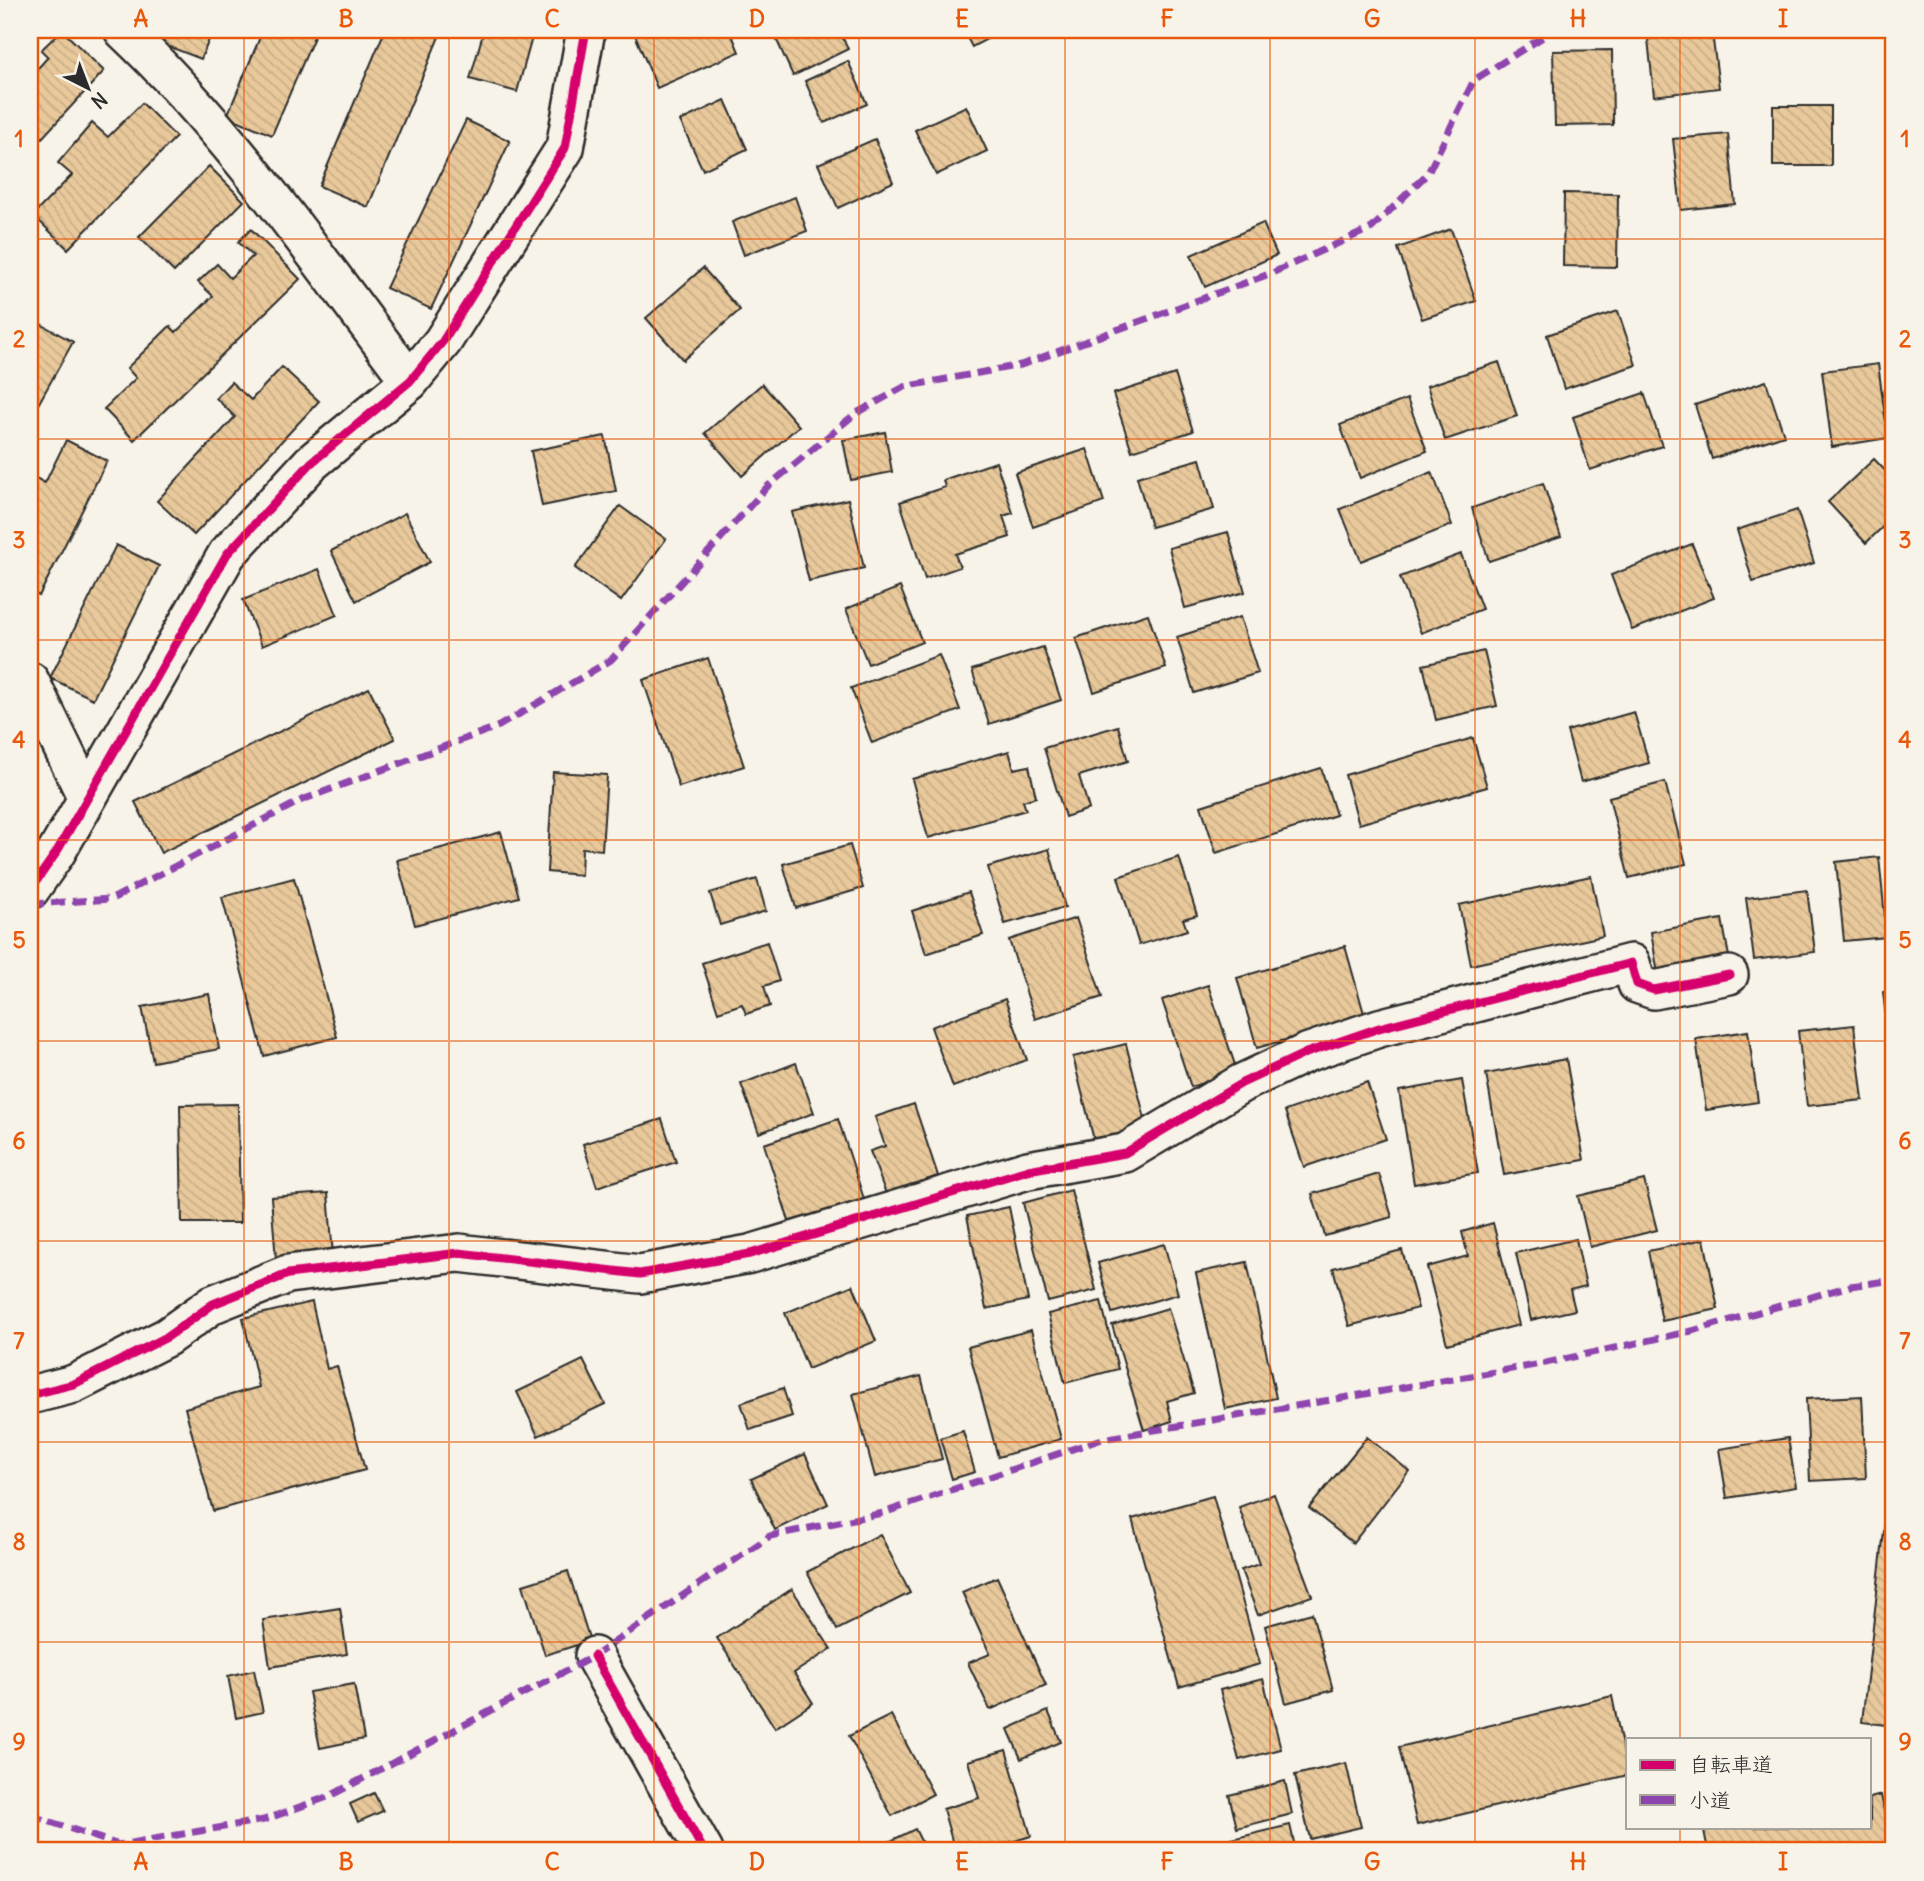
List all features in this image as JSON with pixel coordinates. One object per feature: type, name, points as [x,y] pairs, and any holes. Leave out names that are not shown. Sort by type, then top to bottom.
[{"type":"street","points":[[123,30],[158,62],[277,205],[410,381]]},
{"type":"street","points":[[30,890],[56,853],[86,796],[227,554],[311,463],[410,381],[443,341],[565,148],[586,30]]},
{"type":"street","points":[[30,681],[86,796]]},
{"type":"street","points":[[30,1395],[74,1384],[167,1337],[213,1304],[288,1274],[459,1253],[640,1274],[750,1254],[1028,1170],[1125,1153],[1242,1083],[1306,1053],[1379,1028],[1631,963],[1637,984],[1654,990],[1729,975]]},
{"type":"street","points":[[594,1656],[704,1851]]},
{"type":"building","points":[[62,30],[104,71],[30,151],[30,77],[48,57],[41,50]]},
{"type":"building","points":[[162,30],[213,30],[201,59],[157,42]]},
{"type":"building","points":[[263,30],[317,30],[272,135],[227,116]]},
{"type":"building","points":[[385,30],[441,32],[368,207],[319,186]]},
{"type":"building","points":[[484,30],[534,30],[517,92],[470,79]]},
{"type":"building","points":[[633,30],[730,30],[739,52],[657,88]]},
{"type":"building","points":[[784,30],[839,30],[848,49],[793,76],[774,34]]},
{"type":"building","points":[[963,30],[1004,30],[972,47]]},
{"type":"building","points":[[1712,32],[1719,88],[1654,96],[1648,39]]},
{"type":"building","points":[[1612,50],[1613,125],[1555,126],[1553,51]]},
{"type":"building","points":[[848,61],[867,104],[824,123],[805,81]]},
{"type":"building","points":[[725,100],[747,149],[703,170],[680,121]]},
{"type":"building","points":[[142,103],[176,137],[68,249],[33,215],[72,175],[58,163],[92,123],[108,137]]},
{"type":"building","points":[[966,106],[987,151],[936,175],[915,130]]},
{"type":"building","points":[[1773,106],[1831,106],[1831,166],[1773,166]]},
{"type":"building","points":[[466,120],[510,141],[431,309],[386,288]]},
{"type":"building","points":[[1728,134],[1735,204],[1681,210],[1673,139]]},
{"type":"building","points":[[875,139],[893,182],[838,208],[818,164]]},
{"type":"building","points":[[209,166],[244,201],[174,272],[139,237]]},
{"type":"building","points":[[1564,193],[1618,194],[1617,267],[1563,266]]},
{"type":"building","points":[[795,197],[807,231],[744,255],[732,222]]},
{"type":"building","points":[[1263,223],[1277,255],[1205,287],[1191,255]]},
{"type":"building","points":[[251,229],[300,279],[134,440],[104,409],[136,378],[127,368],[170,326],[176,332],[213,296],[198,282],[217,264],[230,278],[253,256],[238,242]]},
{"type":"building","points":[[1451,229],[1476,301],[1422,319],[1398,248]]},
{"type":"building","points":[[703,268],[740,310],[683,360],[646,318]]},
{"type":"building","points":[[1618,311],[1636,365],[1564,389],[1547,335]]},
{"type":"building","points":[[30,318],[73,342],[30,419]]},
{"type":"building","points":[[1499,362],[1517,416],[1445,440],[1427,386]]},
{"type":"building","points":[[1878,364],[1888,438],[1832,447],[1822,371]]},
{"type":"building","points":[[282,367],[319,401],[194,535],[157,501],[235,417],[216,398],[231,382],[251,400]]},
{"type":"building","points":[[1175,374],[1193,431],[1132,451],[1113,394]]},
{"type":"building","points":[[1766,381],[1784,435],[1712,459],[1695,405]]},
{"type":"building","points":[[762,384],[799,426],[742,476],[705,433]]},
{"type":"building","points":[[1644,393],[1662,446],[1590,470],[1573,417]]},
{"type":"building","points":[[1407,399],[1427,451],[1360,478],[1340,425]]},
{"type":"building","points":[[885,432],[892,472],[851,480],[843,440]]},
{"type":"building","points":[[605,436],[616,491],[542,506],[531,451]]},
{"type":"building","points":[[66,440],[107,461],[39,596],[30,591],[30,475],[45,483]]},
{"type":"building","points":[[1087,449],[1104,502],[1033,527],[1015,473]]},
{"type":"building","points":[[1200,459],[1214,509],[1151,527],[1137,477]]},
{"type":"building","points":[[1874,459],[1894,480],[1894,516],[1866,543],[1828,502]]},
{"type":"building","points":[[996,462],[1013,513],[1003,516],[1010,537],[955,554],[960,567],[925,579],[900,502],[945,487],[943,480]]},
{"type":"building","points":[[1432,472],[1452,525],[1361,561],[1340,509]]},
{"type":"building","points":[[1543,483],[1561,537],[1489,561],[1472,508]]},
{"type":"building","points":[[848,499],[864,568],[809,581],[792,512]]},
{"type":"building","points":[[620,506],[666,539],[621,601],[575,568]]},
{"type":"building","points":[[1797,510],[1814,563],[1753,582],[1737,530]]},
{"type":"building","points":[[405,513],[430,562],[356,601],[331,551]]},
{"type":"building","points":[[1228,532],[1245,592],[1185,608],[1169,548]]},
{"type":"building","points":[[1692,544],[1714,598],[1632,630],[1611,575]]},
{"type":"building","points":[[116,545],[159,566],[93,699],[50,678]]},
{"type":"building","points":[[1461,554],[1482,609],[1421,633],[1400,577]]},
{"type":"building","points":[[319,569],[337,615],[262,646],[243,600]]},
{"type":"building","points":[[900,587],[922,642],[868,664],[846,609]]},
{"type":"building","points":[[1148,614],[1166,668],[1094,692],[1076,638]]},
{"type":"building","points":[[1240,617],[1258,673],[1194,693],[1177,637]]},
{"type":"building","points":[[1043,647],[1061,700],[989,724],[972,670]]},
{"type":"building","points":[[1484,651],[1497,706],[1436,720],[1423,665]]},
{"type":"building","points":[[939,655],[960,710],[872,743],[851,688]]},
{"type":"building","points":[[708,658],[744,766],[679,787],[643,680]]},
{"type":"building","points":[[369,688],[395,739],[161,853],[135,802]]},
{"type":"building","points":[[1634,712],[1649,763],[1581,782],[1567,731]]},
{"type":"building","points":[[1118,726],[1128,761],[1079,776],[1089,809],[1065,817],[1044,748]]},
{"type":"building","points":[[1473,738],[1487,787],[1359,824],[1345,775]]},
{"type":"building","points":[[1009,751],[1014,769],[1029,766],[1036,797],[1023,801],[1026,810],[928,838],[912,779]]},
{"type":"building","points":[[1321,768],[1336,815],[1216,853],[1201,806]]},
{"type":"building","points":[[553,772],[607,775],[602,850],[582,848],[581,875],[547,872]]},
{"type":"building","points":[[1665,782],[1686,864],[1629,878],[1609,797]]},
{"type":"building","points":[[501,832],[519,897],[415,925],[397,860]]},
{"type":"building","points":[[850,845],[863,888],[796,908],[783,864]]},
{"type":"building","points":[[1049,849],[1065,907],[1005,924],[988,867]]},
{"type":"building","points":[[1179,857],[1197,915],[1183,919],[1187,930],[1139,945],[1118,877]]},
{"type":"building","points":[[1879,857],[1887,937],[1844,941],[1836,862]]},
{"type":"building","points":[[1591,876],[1603,936],[1471,965],[1459,905]]},
{"type":"building","points":[[294,878],[337,1037],[264,1056],[222,897]]},
{"type":"building","points":[[757,879],[766,911],[720,925],[710,893]]},
{"type":"building","points":[[1807,890],[1815,952],[1754,960],[1746,898]]},
{"type":"building","points":[[969,892],[983,935],[926,954],[912,911]]},
{"type":"building","points":[[1076,918],[1102,997],[1035,1019],[1009,940]]},
{"type":"building","points":[[1722,919],[1730,962],[1658,974],[1651,932]]},
{"type":"building","points":[[767,942],[779,981],[764,986],[770,1006],[746,1014],[742,1004],[718,1012],[702,963]]},
{"type":"building","points":[[1345,946],[1365,1017],[1257,1048],[1237,978]]},
{"type":"building","points":[[1208,985],[1237,1071],[1191,1087],[1162,1000]]},
{"type":"building","points":[[1894,990],[1894,1066],[1892,1067],[1883,992]]},
{"type":"building","points":[[209,994],[219,1049],[153,1062],[142,1007]]},
{"type":"building","points":[[1005,999],[1027,1060],[953,1087],[931,1027]]},
{"type":"building","points":[[1854,1025],[1863,1100],[1807,1106],[1798,1031]]},
{"type":"building","points":[[1748,1031],[1758,1102],[1706,1110],[1696,1039]]},
{"type":"building","points":[[1126,1044],[1147,1127],[1094,1140],[1073,1057]]},
{"type":"building","points":[[1566,1059],[1584,1160],[1504,1175],[1486,1074]]},
{"type":"building","points":[[796,1063],[814,1113],[759,1133],[741,1084]]},
{"type":"building","points":[[1462,1080],[1478,1173],[1414,1184],[1399,1091]]},
{"type":"building","points":[[1367,1082],[1386,1139],[1304,1167],[1285,1111]]},
{"type":"building","points":[[238,1104],[240,1223],[182,1223],[180,1105]]},
{"type":"building","points":[[914,1104],[938,1176],[886,1194],[870,1151],[885,1146],[875,1117]]},
{"type":"building","points":[[662,1119],[676,1162],[597,1187],[583,1144]]},
{"type":"building","points":[[838,1119],[865,1202],[791,1227],[764,1144]]},
{"type":"building","points":[[1379,1174],[1392,1217],[1325,1236],[1312,1194]]},
{"type":"building","points":[[1644,1180],[1657,1230],[1590,1247],[1578,1196]]},
{"type":"building","points":[[1071,1190],[1096,1290],[1048,1302],[1023,1203]]},
{"type":"building","points":[[328,1193],[333,1255],[276,1260],[271,1197]]},
{"type":"building","points":[[1009,1207],[1028,1300],[986,1309],[967,1216]]},
{"type":"building","points":[[1493,1223],[1519,1325],[1447,1344],[1427,1267],[1468,1256],[1462,1232]]},
{"type":"building","points":[[1576,1239],[1586,1286],[1570,1290],[1575,1310],[1531,1320],[1516,1253]]},
{"type":"building","points":[[1704,1239],[1718,1309],[1662,1321],[1648,1251]]},
{"type":"building","points":[[1164,1244],[1178,1294],[1112,1313],[1098,1263]]},
{"type":"building","points":[[1402,1250],[1418,1308],[1349,1326],[1333,1268]]},
{"type":"building","points":[[1247,1262],[1276,1398],[1225,1409],[1196,1273]]},
{"type":"building","points":[[853,1285],[876,1341],[808,1369],[785,1313]]},
{"type":"building","points":[[1101,1301],[1118,1369],[1065,1383],[1048,1314]]},
{"type":"building","points":[[312,1302],[327,1369],[337,1366],[365,1470],[213,1511],[185,1408],[259,1387],[243,1318]]},
{"type":"building","points":[[1168,1308],[1194,1393],[1167,1401],[1172,1421],[1144,1430],[1112,1325]]},
{"type":"building","points":[[1031,1330],[1061,1439],[998,1457],[968,1347]]},
{"type":"building","points":[[583,1360],[605,1404],[538,1436],[517,1392]]},
{"type":"building","points":[[921,1376],[942,1459],[875,1477],[853,1394]]},
{"type":"building","points":[[783,1388],[792,1416],[750,1430],[741,1403]]},
{"type":"building","points":[[1862,1396],[1866,1478],[1810,1481],[1806,1399]]},
{"type":"building","points":[[963,1431],[975,1472],[952,1479],[940,1438]]},
{"type":"building","points":[[1367,1437],[1409,1471],[1353,1543],[1309,1508]]},
{"type":"building","points":[[1788,1438],[1796,1487],[1727,1498],[1719,1449]]},
{"type":"building","points":[[805,1454],[828,1504],[775,1530],[751,1479]]},
{"type":"building","points":[[1274,1494],[1312,1596],[1258,1615],[1241,1570],[1259,1564],[1239,1507]]},
{"type":"building","points":[[1213,1496],[1260,1664],[1179,1687],[1132,1519]]},
{"type":"building","points":[[1886,1514],[1894,1515],[1894,1726],[1862,1722]]},
{"type":"building","points":[[880,1534],[910,1593],[837,1630],[807,1572]]},
{"type":"building","points":[[568,1571],[590,1641],[545,1655],[523,1585]]},
{"type":"building","points":[[997,1577],[1046,1685],[990,1710],[968,1663],[990,1654],[962,1592]]},
{"type":"building","points":[[792,1589],[831,1649],[794,1673],[813,1703],[775,1728],[717,1638]]},
{"type":"building","points":[[340,1608],[347,1654],[270,1667],[263,1620]]},
{"type":"building","points":[[1312,1613],[1333,1690],[1286,1703],[1265,1626]]},
{"type":"building","points":[[254,1670],[263,1712],[236,1718],[228,1676]]},
{"type":"building","points":[[1263,1679],[1281,1749],[1239,1760],[1220,1690]]},
{"type":"building","points":[[354,1684],[364,1739],[320,1748],[309,1692]]},
{"type":"building","points":[[1612,1696],[1626,1775],[1417,1825],[1399,1747]]},
{"type":"building","points":[[1048,1711],[1061,1742],[1021,1759],[1008,1729]]},
{"type":"building","points":[[891,1715],[933,1794],[892,1816],[849,1736]]},
{"type":"building","points":[[1006,1750],[1031,1836],[981,1851],[955,1851],[943,1809],[979,1798],[968,1761]]},
{"type":"building","points":[[1346,1763],[1361,1827],[1310,1839],[1295,1775]]},
{"type":"building","points":[[1285,1781],[1292,1814],[1237,1828],[1229,1795]]},
{"type":"building","points":[[374,1793],[383,1811],[358,1822],[350,1804]]},
{"type":"building","points":[[1881,1795],[1892,1851],[1708,1851],[1704,1830],[1717,1828],[1871,1828],[1871,1798]]},
{"type":"building","points":[[1290,1825],[1296,1851],[1213,1851],[1211,1844]]},
{"type":"building","points":[[915,1829],[926,1851],[870,1851]]},
{"type":"building","points":[[1369,1841],[1372,1851],[1339,1851]]},
{"type":"marked path","points":[[30,904],[112,899],[302,800],[499,726],[611,660],[768,486],[855,414],[904,387],[1021,365],[1272,273],[1372,228],[1428,173],[1474,80],[1554,30]]},
{"type":"marked path","points":[[30,1815],[119,1845],[264,1820],[330,1796],[594,1656],[770,1536],[883,1513],[1102,1439],[1541,1364],[1692,1331],[1850,1286],[1894,1280]]},
{"type":"cycle path","points":[[30,890],[56,853],[227,554],[311,463],[410,381],[443,341],[565,148],[586,30]]},
{"type":"cycle path","points":[[30,1395],[74,1384],[167,1337],[213,1304],[288,1274],[459,1253],[640,1274],[750,1254],[1028,1170],[1125,1153],[1242,1083],[1306,1053],[1379,1028],[1631,963],[1637,984],[1654,990],[1729,975]]},
{"type":"cycle path","points":[[594,1656],[704,1851]]}]
